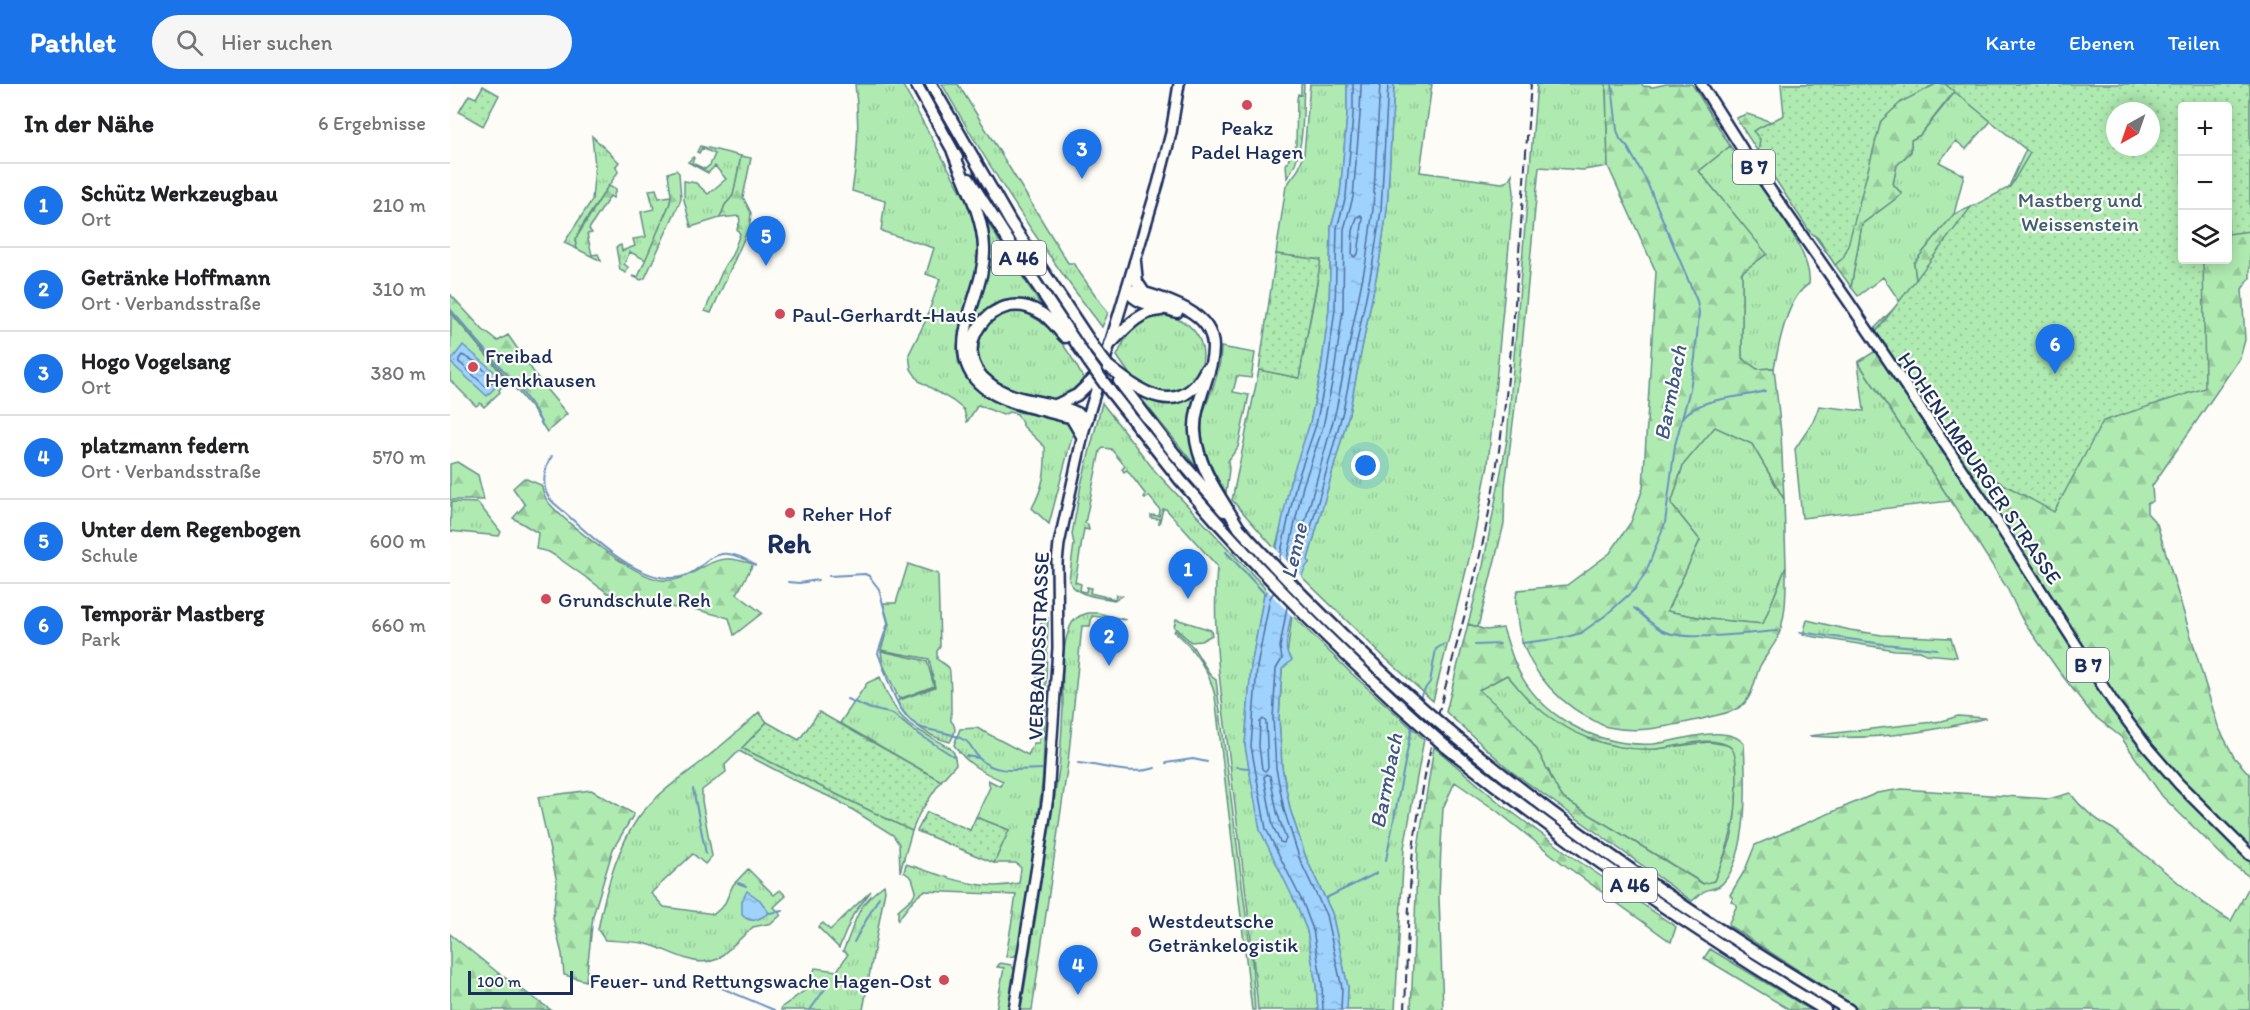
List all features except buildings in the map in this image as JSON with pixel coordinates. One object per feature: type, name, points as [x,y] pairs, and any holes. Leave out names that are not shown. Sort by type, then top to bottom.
[{"type":"highway","name":"A 46","points":[[916,84],[953,153],[1029,273],[1110,391],[1174,473],[1219,524],[1343,654],[1445,746],[1516,802],[1600,864],[1736,955],[1825,1010]]},
{"type":"highway","name":"A 46","points":[[931,84],[1011,223],[1095,349],[1104,370],[1116,375],[1174,453],[1223,506],[1239,528],[1357,649],[1450,732],[1523,792],[1610,856],[1743,945],[1849,1010]]},
{"type":"highway","points":[[953,153],[974,204],[981,226],[984,249],[978,290],[964,342],[964,353],[971,373],[981,387],[992,395],[1020,405],[1072,418],[1087,419]]},
{"type":"highway","points":[[1135,262],[1137,282],[1145,294]]},
{"type":"highway","points":[[1127,290],[1186,309],[1197,317],[1208,331],[1213,343],[1213,359],[1197,412],[1195,431],[1199,456],[1223,506]]},
{"type":"highway","points":[[1116,375],[1150,396],[1164,398],[1186,393],[1195,386],[1202,378],[1208,360],[1205,338],[1191,319],[1170,309],[1144,304],[1133,298],[1127,290]]},
{"type":"highway","points":[[1087,419],[1074,410],[1037,402],[1000,390],[981,376],[972,356],[972,344],[981,322],[1001,308],[1016,306],[1032,308],[1049,320],[1089,362]]},
{"type":"highway","points":[[1110,344],[1141,315],[1151,310],[1170,309]]},
{"type":"highway","points":[[1056,405],[1077,395],[1104,370]]},
{"type":"highway","points":[[1072,418],[1082,436]]},
{"type":"main road","name":"VERBANDSSTRASSE","points":[[1014,1010],[1048,797],[1058,637],[1057,562],[1067,502],[1082,436],[1104,370],[1171,134],[1179,84]]},
{"type":"main road","name":"HOHENLIMBURGER STRASSE","points":[[1701,84],[1740,147],[1850,304],[1994,517],[2113,702],[2179,784],[2250,855]]},
{"type":"green space","points":[[855,84],[902,84],[968,204],[975,231],[978,258],[958,341],[958,355],[962,370],[971,383],[987,397],[1012,410],[1057,418],[1073,425],[1073,433],[1049,524],[1032,508],[1043,479],[1045,447],[1024,427],[1017,414],[1009,412],[1003,415],[978,405],[967,422],[964,410],[919,381],[911,369],[909,354],[926,320],[940,279],[926,274],[934,248],[881,231],[885,201],[852,191],[858,138]]},
{"type":"green space","points":[[942,84],[958,84],[1068,263],[1073,263],[1108,313],[1102,327],[1018,208]]},
{"type":"green space","points":[[1301,84],[1304,84],[1300,145],[1293,168],[1287,178],[1286,163],[1296,144],[1297,99],[1298,94],[1301,95]]},
{"type":"green space","points":[[1310,84],[1347,84],[1347,115],[1340,195],[1331,227],[1329,309],[1321,370],[1310,423],[1275,549],[1232,500],[1259,370],[1299,378],[1313,305],[1320,260],[1276,254],[1286,186],[1298,170],[1304,154]]},
{"type":"green space","points":[[1394,84],[1432,84],[1420,172],[1502,183],[1508,181],[1512,174],[1514,193],[1488,465],[1471,551],[1433,701],[1301,576],[1309,563],[1308,559],[1349,413],[1379,263],[1387,210]]},
{"type":"green space","points":[[1537,84],[1606,84],[1608,166],[1583,170],[1539,167],[1520,367],[1505,486],[1504,524],[1478,627],[1468,624],[1483,566],[1507,440]]},
{"type":"green space","points":[[1606,84],[1642,84],[1653,87],[1666,84],[1692,84],[1730,146],[1699,171],[1767,254],[1742,272],[1742,358],[1757,369],[1774,368],[1781,433],[1784,499],[1752,444],[1715,427],[1683,465],[1671,504],[1700,540],[1667,611],[1708,619],[1763,624],[1786,567],[1784,612],[1777,639],[1760,666],[1749,696],[1738,708],[1702,719],[1632,730],[1602,725],[1561,699],[1550,687],[1531,662],[1524,648],[1516,603],[1518,590],[1567,585],[1610,553],[1631,522],[1643,488],[1656,272],[1608,166]]},
{"type":"green space","points":[[1781,84],[1936,84],[1901,102],[1881,121],[1847,249],[1843,258],[1835,265],[1818,238],[1810,232],[1758,153],[1760,139],[1753,131],[1784,115]]},
{"type":"green space","points":[[1786,84],[1960,84],[1920,135],[1911,140],[1911,151],[1897,165],[1893,184],[1902,194],[1862,224],[1851,287],[1789,200],[1736,118],[1747,114],[1772,122],[1789,118]]},
{"type":"green space","name":"Mastberg und Weissenstein","points":[[1945,84],[2250,84],[2250,231],[2232,233],[2232,102],[2178,102],[2178,264],[2203,264],[2205,388],[2103,421],[2054,512],[1987,475],[1967,467],[1876,332],[1971,207],[2010,187],[2030,153]]},
{"type":"green space","name":"Mastberg und Weissenstein","points":[[2250,84],[2250,278],[2242,289],[2245,340],[2240,358],[2152,486],[2153,501],[2147,504],[2147,513],[2157,524],[2218,726],[2234,757],[2250,775],[2250,877],[2229,862],[2162,796],[2121,737],[2093,715],[2061,674],[2022,619],[2007,588],[1858,362],[1879,349],[1870,333],[1900,302],[1917,289],[1914,263],[1954,214],[2006,193],[2046,113],[2106,104],[2106,156],[2160,156],[2160,102],[2123,102]]},
{"type":"green space","points":[[483,86],[499,95],[483,126],[459,112],[469,95],[476,98]]},
{"type":"green space","points":[[1956,91],[1992,120],[1966,149],[1956,141],[1939,162],[1964,175],[1954,214],[1914,263],[1917,289],[1900,302],[1883,277],[1858,296],[1851,287],[1862,224],[1902,194],[1893,184],[1897,165],[1911,152],[1911,140],[1920,135]]},
{"type":"green space","points":[[592,136],[619,162],[616,166],[618,172],[582,226],[575,240],[577,249],[564,243],[592,200],[595,166]]},
{"type":"green space","points":[[700,146],[741,156],[733,196],[725,205],[720,218],[691,227],[684,200],[684,181],[696,183],[708,194],[726,179],[715,166],[708,173],[688,162],[693,157],[692,163],[705,169],[710,165],[715,154],[702,148],[699,153],[697,152]]},
{"type":"green space","points":[[1730,146],[1766,193],[1792,233],[1808,269],[1809,284],[1795,299],[1785,322],[1774,368],[1757,369],[1742,358],[1742,272],[1766,254],[1699,171]]},
{"type":"green space","points":[[741,156],[751,158],[743,197],[751,213],[749,233],[747,232],[711,313],[705,311],[740,234],[737,229],[739,216],[720,218],[725,205],[733,196]]},
{"type":"green space","points":[[676,170],[679,173],[681,198],[645,278],[641,280],[632,276],[638,277],[670,203],[668,173]]},
{"type":"green space","points":[[608,186],[616,189],[613,198],[610,196],[589,229],[592,233],[587,234],[592,255],[598,254],[601,261],[577,249],[575,240]]},
{"type":"green space","points":[[656,189],[659,198],[671,196],[670,203],[646,260],[630,252],[624,264],[628,267],[626,273],[620,270],[616,247],[621,245],[622,251],[635,246],[633,239],[646,237],[641,212],[654,209],[649,190]]},
{"type":"green space","points":[[978,208],[1046,313],[1005,303],[967,345],[983,277]]},
{"type":"green space","points":[[1276,254],[1321,260],[1299,378],[1259,370]]},
{"type":"green space","points":[[450,294],[483,330],[498,341],[508,335],[542,384],[567,414],[547,432],[533,410],[450,312]]},
{"type":"green space","points":[[1020,311],[1041,322],[1065,347],[1083,378],[1070,393],[1051,399],[1020,393],[992,379],[982,366],[978,349],[982,331],[993,318],[1002,313]]},
{"type":"green space","name":"Freibad Henkhausen","points":[[451,313],[507,380],[499,390],[500,392],[484,407],[480,403],[476,406],[450,380]]},
{"type":"green space","points":[[1158,316],[1175,318],[1189,326],[1198,336],[1202,349],[1202,363],[1197,375],[1187,385],[1165,392],[1154,391],[1139,383],[1117,356],[1132,330],[1142,322]]},
{"type":"green space","points":[[1221,347],[1255,353],[1251,378],[1237,376],[1233,392],[1249,395],[1238,447],[1228,461],[1226,493],[1209,462],[1202,428],[1206,405],[1218,370]]},
{"type":"green space","points":[[1858,362],[1951,501],[1802,518],[1795,449],[1813,422],[1819,406],[1864,411]]},
{"type":"green space","points":[[1202,382],[1196,404],[1206,479],[1135,391],[1161,401]]},
{"type":"green space","points":[[1102,403],[1155,471],[1268,591],[1264,594],[1251,666],[1245,746],[1307,931],[1318,1010],[1258,1010],[1220,679],[1215,612],[1217,566],[1166,509],[1163,509],[1159,524],[1159,519],[1151,518],[1151,515],[1159,516],[1160,510],[1149,496],[1145,499],[1146,495],[1127,470],[1124,472],[1122,469],[1125,466],[1111,449],[1103,448],[1100,451],[1085,523],[1088,524],[1089,530],[1084,529],[1075,582],[1081,584],[1080,591],[1086,592],[1087,587],[1091,588],[1090,593],[1115,599],[1116,595],[1122,596],[1114,600],[1081,593],[1069,580],[1074,544],[1072,534],[1081,485]]},
{"type":"green space","points":[[1715,426],[1752,444],[1784,499],[1786,567],[1763,624],[1708,619],[1667,611],[1700,540],[1671,504],[1683,465]]},
{"type":"green space","points":[[457,462],[478,475],[484,500],[450,500],[450,464]]},
{"type":"green space","points":[[524,478],[541,485],[548,502],[557,512],[601,548],[649,576],[661,580],[679,579],[710,563],[726,559],[753,564],[737,594],[762,613],[734,635],[729,618],[694,609],[651,606],[645,603],[643,607],[624,597],[608,593],[549,552],[536,549],[538,533],[513,518],[525,505],[513,488]]},
{"type":"green space","points":[[451,502],[478,503],[501,532],[499,536],[450,531]]},
{"type":"green space","points":[[908,564],[938,574],[940,647],[937,651],[937,659],[950,671],[951,721],[955,729],[950,742],[919,727],[906,715],[897,701],[935,687],[929,659],[881,650],[889,624],[883,603],[896,603]]},
{"type":"green space","points":[[1088,613],[1098,613],[1126,620],[1092,616],[1090,626],[1082,626],[1068,762],[1032,1010],[1021,1010],[1059,769],[1065,646],[1073,622]]},
{"type":"green space","points":[[1292,615],[1351,673],[1424,739],[1404,848],[1395,1010],[1347,1010],[1348,987],[1332,913],[1306,858],[1290,809],[1282,767],[1279,718],[1282,669],[1286,664]]},
{"type":"green space","points":[[1045,618],[1048,618],[1043,774],[1038,821],[1019,951],[1015,956],[1006,957],[1016,895],[924,891],[913,900],[898,920],[898,910],[912,898],[916,891],[912,878],[904,872],[906,864],[976,884],[1005,886],[1019,883],[1021,868],[1016,863],[994,863],[1009,830],[976,817],[990,787],[988,780],[1000,786],[1003,781],[976,767],[954,745],[960,729],[977,728],[1028,755],[1034,743],[1039,743],[1036,642],[1039,641],[1038,628]]},
{"type":"green space","points":[[1176,619],[1211,630],[1212,635],[1201,641],[1191,642],[1174,627]]},
{"type":"green space","points":[[1807,620],[1882,635],[1951,638],[1957,657],[1926,654],[1920,651],[1895,650],[1803,635]]},
{"type":"green space","points":[[1468,624],[1486,630],[1503,628],[1515,663],[1525,682],[1538,698],[1553,713],[1590,734],[1632,744],[1653,744],[1714,734],[1726,734],[1736,738],[1744,744],[1745,797],[1742,836],[1731,870],[1721,885],[1703,892],[1692,901],[1511,771],[1446,712]],"holes":[[[1507,675],[1531,702],[1558,723],[1605,744],[1656,749],[1712,741],[1729,746],[1736,761],[1737,774],[1734,819],[1731,839],[1714,881],[1703,884],[1564,799],[1531,741],[1479,690]]]},
{"type":"green space","points":[[1175,630],[1193,647],[1211,676],[1216,680],[1252,962],[1255,1010],[1252,1010],[1215,696],[1209,677],[1200,661],[1174,632]]},
{"type":"green space","points":[[881,651],[927,661],[934,686],[899,699],[883,664]]},
{"type":"green space","points":[[1507,675],[1530,701],[1592,740],[1656,749],[1709,742],[1727,745],[1734,750],[1738,783],[1737,800],[1731,834],[1714,881],[1704,884],[1564,799],[1555,787],[1549,771],[1478,690]]},
{"type":"green space","points":[[880,677],[899,714],[915,728],[950,748],[954,753],[956,764],[941,781],[840,723],[867,683]]},
{"type":"green space","points":[[759,712],[767,722],[742,748],[912,831],[900,872],[899,844],[893,835],[837,800],[739,751],[725,765],[726,772],[702,790],[712,856],[705,864],[693,854],[651,893],[664,907],[714,914],[724,905],[733,885],[748,869],[774,895],[780,890],[786,896],[774,907],[781,915],[772,923],[753,927],[718,959],[709,961],[700,962],[682,958],[647,944],[605,940],[598,930],[608,886],[623,844],[638,818],[659,795],[715,751]]},
{"type":"green space","points":[[819,712],[941,781],[919,814],[912,831],[742,748],[767,722],[799,740]]},
{"type":"green space","points":[[1958,716],[1986,718],[1942,728],[1898,734],[1854,737],[1809,736],[1942,721]]},
{"type":"green space","points":[[1434,747],[1501,804],[1574,858],[1676,927],[1671,942],[1455,782],[1443,808],[1441,845],[1439,897],[1443,1010],[1411,1010],[1418,848]]},
{"type":"green space","points":[[1902,789],[2049,799],[2070,793],[2089,814],[2113,829],[2202,902],[2231,921],[2250,885],[2250,1010],[1860,1010],[1728,925],[1737,905],[1731,901],[1733,898],[1730,895],[1745,870],[1755,845],[1877,793]]},
{"type":"green space","points":[[591,790],[634,814],[613,849],[593,916],[586,981],[564,975],[562,954],[553,918],[557,882],[538,797]]},
{"type":"green space","points":[[927,812],[970,830],[976,817],[1009,830],[994,863],[917,831]]},
{"type":"green space","points":[[884,885],[885,890],[863,1010],[781,1010],[808,988],[815,968],[837,971],[848,954],[843,951],[858,915],[867,900]]},
{"type":"green space","points":[[871,891],[853,915],[839,948],[818,927],[823,923],[830,930]]},
{"type":"green space","points":[[450,934],[497,972],[551,1010],[450,1010]]},
{"type":"green space","points":[[1710,949],[1811,1010],[1790,1010],[1704,958]]},
{"type":"green space","points":[[1000,963],[1011,965],[1015,970],[1009,1010],[996,1010],[1004,968],[997,967]]},
{"type":"water","name":"Lenne","points":[[1347,84],[1394,84],[1387,210],[1379,263],[1349,413],[1308,559],[1309,563],[1301,578],[1290,620],[1287,652],[1292,660],[1282,669],[1279,718],[1282,767],[1290,809],[1306,858],[1332,913],[1348,987],[1347,1010],[1318,1010],[1307,931],[1260,830],[1245,746],[1251,666],[1264,594],[1268,591],[1290,482],[1310,423],[1321,370],[1329,309],[1331,227],[1340,195],[1347,115]]},
{"type":"water","points":[[463,345],[503,379],[487,396],[450,362]]},
{"type":"water","points":[[747,891],[760,900],[769,913],[752,920],[742,915],[742,901]]},
{"type":"pier","points":[[1273,546],[1304,579],[1294,618],[1265,588]]},
{"type":"waterway","name":"Barmbach","points":[[1522,643],[1563,638],[1581,633],[1606,615],[1635,589],[1646,572],[1665,523],[1675,445],[1690,389],[1695,358],[1699,313],[1697,301],[1646,180],[1628,148],[1620,139],[1612,84]]},
{"type":"waterway","points":[[450,309],[510,378]]},
{"type":"waterway","points":[[521,391],[535,410],[542,425]]},
{"type":"waterway","points":[[1683,417],[1701,405],[1765,391]]},
{"type":"waterway","points":[[552,456],[547,465],[544,481],[549,498],[599,543],[640,571],[668,578],[682,577],[708,560],[726,554],[738,556],[755,565]]},
{"type":"waterway","points":[[1226,552],[1265,594]]},
{"type":"waterway","points":[[829,576],[865,574],[879,589],[888,623],[878,653],[895,697],[908,718],[916,725],[926,729],[961,738],[968,743],[980,759],[993,767],[1009,770],[1042,769]]},
{"type":"waterway","points":[[788,582],[818,580]]},
{"type":"waterway","points":[[1634,608],[1659,629],[1673,634],[1718,636],[1777,631]]},
{"type":"waterway","points":[[1800,632],[1937,649]]},
{"type":"waterway","name":"Barmbach","points":[[1419,701],[1430,682],[1436,649],[1444,644]]},
{"type":"waterway","name":"Barmbach","points":[[1475,645],[1500,644]]},
{"type":"waterway","points":[[847,699],[871,709],[893,714],[914,731],[953,756]]},
{"type":"waterway","name":"Barmbach","points":[[1386,860],[1413,721]]},
{"type":"waterway","points":[[966,756],[978,758]]},
{"type":"waterway","points":[[1166,763],[1193,759],[1207,762]]},
{"type":"waterway","points":[[1078,763],[1136,771],[1155,768]]},
{"type":"waterway","points":[[1237,767],[1249,768]]},
{"type":"waterway","points":[[693,789],[706,854]]},
{"type":"waterway","name":"Barmbach","points":[[1326,898],[1377,873]]},
{"type":"waterway","points":[[738,883],[746,886]]},
{"type":"waterway","points":[[854,942],[879,897]]},
{"type":"waterway","points":[[769,913],[783,911]]},
{"type":"waterway","points":[[698,978],[774,1010]]},
{"type":"waterway","points":[[810,1010],[830,982]]},
{"type":"railway","points":[[1405,1010],[1410,890],[1417,822],[1432,741],[1484,536],[1499,449],[1516,293],[1531,84]]},
{"type":"place","name":"Peakz Padel Hagen","points":[[1247,105]]},
{"type":"place","name":"Hogo Vogelsang","points":[[1082,179]]},
{"type":"place","name":"Unter dem Regenbogen","points":[[766,266]]},
{"type":"place","name":"Paul-Gerhardt-Haus","points":[[780,314]]},
{"type":"place","name":"Freibad Henkhausen","points":[[473,367]]},
{"type":"place","name":"Temporär Mastberg","points":[[2055,374]]},
{"type":"place","name":"Reher Hof","points":[[790,513]]},
{"type":"place","name":"Grundschule Reh","points":[[546,599]]},
{"type":"place","name":"Schütz Werkzeugbau","points":[[1188,599]]},
{"type":"place","name":"Getränke Hoffmann","points":[[1109,666]]},
{"type":"place","name":"Westdeutsche Getränkelogistik","points":[[1136,932]]},
{"type":"place","name":"Feuer- und Rettungswache Hagen-Ost","points":[[944,980]]},
{"type":"place","name":"platzmann federn","points":[[1078,995]]},
{"type":"district","name":"Reh","points":[[789,543]]}]
